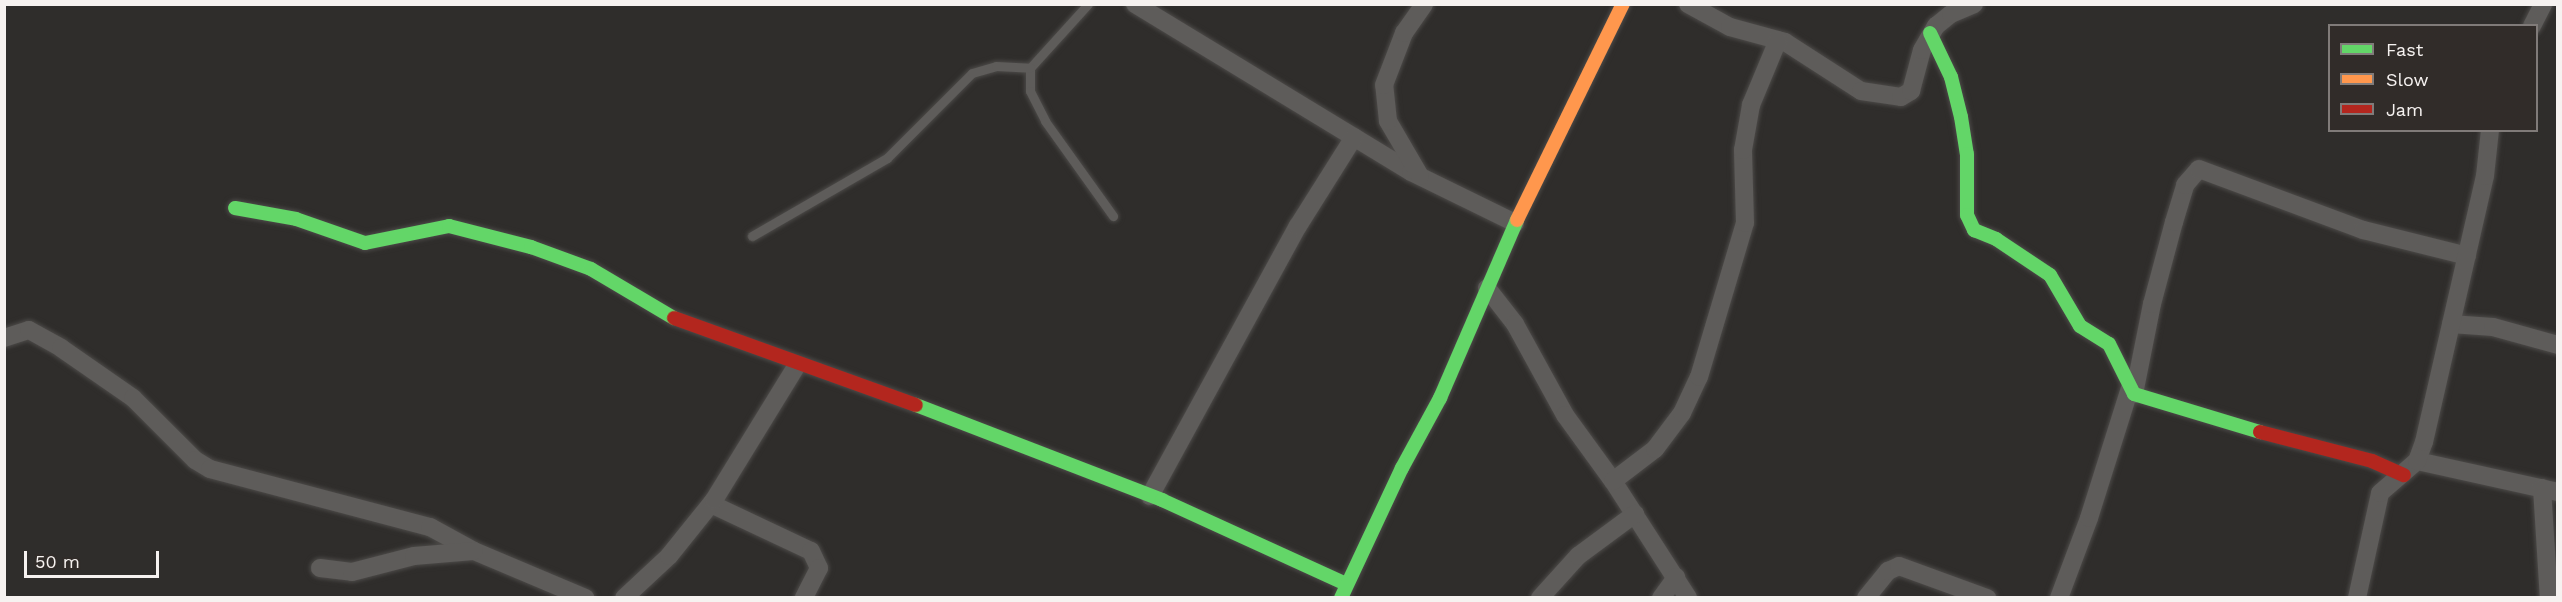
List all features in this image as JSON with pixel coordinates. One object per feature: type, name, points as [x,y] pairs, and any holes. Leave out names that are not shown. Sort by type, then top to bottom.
[{"type":"street","points":[[1135,4],[1421,178],[1515,223]]},
{"type":"street","points":[[1421,178],[1388,121],[1384,85],[1404,33],[1424,4]]},
{"type":"street","points":[[1341,597],[1440,398],[1515,223],[1623,4]]},
{"type":"street","points":[[1688,4],[1730,27],[1778,40],[1862,91],[1901,97],[1911,91],[1930,33],[1951,14],[1974,4]]},
{"type":"street","points":[[2533,24],[2543,4]]},
{"type":"street","points":[[1930,33],[1952,76],[1967,154],[1967,215],[1974,230],[1996,239],[2050,275],[2080,326],[2109,344],[2116,354],[2132,391],[2203,418],[2372,461],[2404,475]]},
{"type":"street","points":[[1614,481],[1655,449],[1682,413],[1699,377],[1745,223],[1743,150],[1751,105],[1778,40]]},
{"type":"street","points":[[2357,597],[2380,493],[2404,475],[2417,461],[2485,176],[2490,132]]},
{"type":"street","points":[[1150,496],[1298,226],[1354,137]]},
{"type":"street","points":[[2059,597],[2089,518],[2132,391],[2152,304],[2185,185],[2199,169],[2363,230],[2467,256]]},
{"type":"street","points":[[235,208],[296,219],[365,243],[449,226],[487,233],[591,269],[668,315],[797,365],[983,429],[1150,496],[1346,584]]},
{"type":"street","points":[[1487,288],[1515,324],[1564,415],[1614,481],[1688,597]]},
{"type":"street","points":[[2451,324],[2493,327],[2558,345]]},
{"type":"street","points":[[4,338],[30,330],[61,348],[134,398],[195,460],[210,469],[409,520],[474,551],[585,597]]},
{"type":"street","points":[[624,597],[669,556],[711,504],[797,365]]},
{"type":"street","points":[[2417,461],[2550,490],[2549,597]]},
{"type":"street","points":[[711,504],[810,551],[819,568],[804,597]]},
{"type":"street","points":[[1539,597],[1578,556],[1635,514]]},
{"type":"street","points":[[320,568],[352,572],[414,556],[474,551]]},
{"type":"street","points":[[1866,597],[1888,571],[1899,566],[1987,597]]},
{"type":"street","points":[[1661,597],[1676,577]]},
{"type":"lane","points":[[1088,4],[1030,68],[1030,91],[1045,121],[1113,216]]},
{"type":"lane","points":[[752,236],[887,158],[972,73],[996,66],[1030,68]]},
{"type":"traffic: fast","points":[[1930,33],[1951,77],[1961,117],[1967,154],[1967,215],[1974,230],[1996,239],[2050,275],[2080,326],[2109,344],[2134,394],[2260,432]]},
{"type":"traffic: fast","points":[[235,208],[296,219],[365,243],[449,226],[531,247],[591,269],[674,318]]},
{"type":"traffic: fast","points":[[1341,598],[1402,468],[1440,398],[1517,220]]},
{"type":"traffic: fast","points":[[916,405],[1162,500],[1346,584]]},
{"type":"traffic: slow","points":[[1517,220],[1623,4]]},
{"type":"traffic: jam","points":[[674,318],[916,405]]},
{"type":"traffic: jam","points":[[2260,432],[2372,461],[2404,475]]}]
